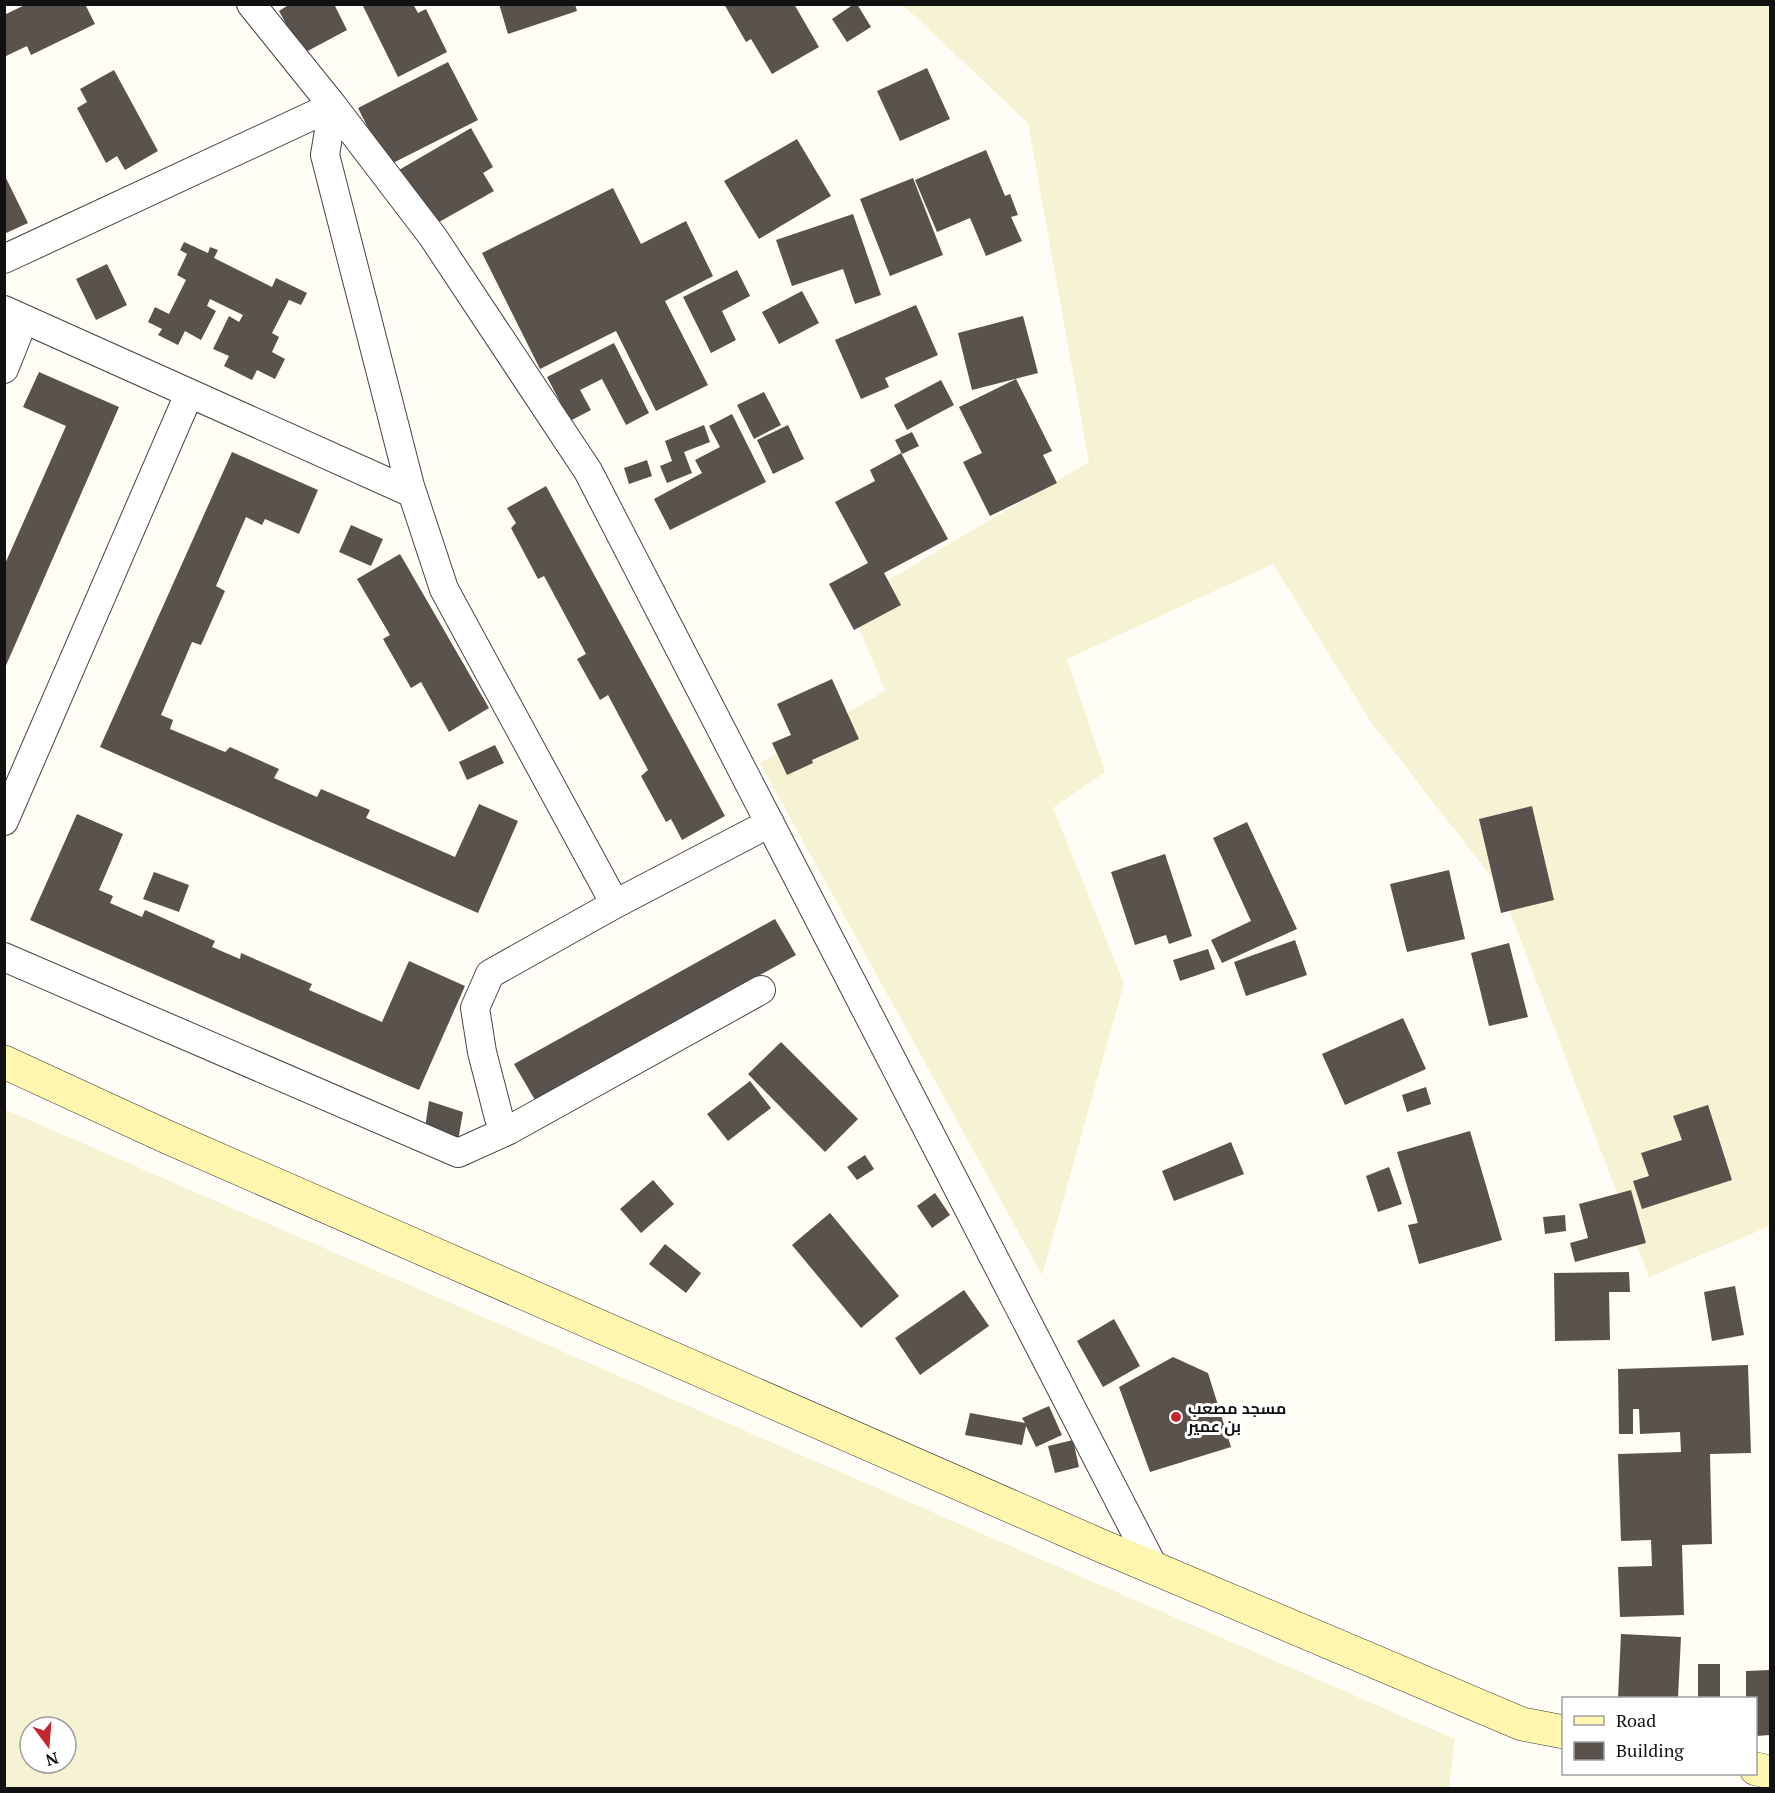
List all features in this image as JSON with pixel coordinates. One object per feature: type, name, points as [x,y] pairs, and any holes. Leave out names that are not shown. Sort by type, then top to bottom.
[{"type":"main road","points":[[4,1062],[167,1137],[1154,1568],[1522,1724],[1562,1732]]},
{"type":"street","points":[[251,4],[333,106],[433,237],[588,471],[1154,1568]]},
{"type":"street","points":[[4,259],[333,106]]},
{"type":"street","points":[[333,106],[325,155],[412,493],[444,589],[615,904]]},
{"type":"street","points":[[4,369],[14,315],[412,493]]},
{"type":"street","points":[[4,821],[189,394]]},
{"type":"street","points":[[509,1130],[499,1118],[482,1052],[475,1008],[490,974],[615,904],[770,823]]},
{"type":"street","points":[[4,957],[458,1153],[509,1130],[761,990]]},
{"type":"shaded area","points":[[903,5],[1770,5],[1770,1226],[1649,1277],[1502,891],[1371,722],[1273,564],[1067,659],[1105,772],[1053,808],[1124,984],[1042,1275],[760,763],[885,691],[849,603],[1089,462],[1028,123]]},
{"type":"shaded area","points":[[4,1109],[1455,1739],[1449,1788],[5,1788]]},
{"type":"building","points":[[27,4],[85,4],[95,24],[31,55],[27,46],[4,57],[4,15]]},
{"type":"building","points":[[290,4],[334,4],[347,30],[302,54],[279,11]]},
{"type":"building","points":[[362,4],[413,4],[418,13],[426,9],[447,52],[398,77]]},
{"type":"building","points":[[499,4],[575,4],[577,11],[508,34]]},
{"type":"building","points":[[724,4],[794,4],[819,47],[772,74],[751,39],[746,42]]},
{"type":"building","points":[[857,4],[871,27],[847,42],[832,19]]},
{"type":"building","points":[[448,62],[478,120],[387,166],[358,108]]},
{"type":"building","points":[[927,68],[950,119],[900,141],[877,91]]},
{"type":"building","points":[[114,70],[158,151],[125,170],[117,156],[106,163],[77,108],[87,102],[80,89]]},
{"type":"building","points":[[471,128],[493,167],[483,173],[494,191],[432,226],[399,170]]},
{"type":"building","points":[[797,139],[831,196],[759,239],[724,181]]},
{"type":"building","points":[[986,150],[1005,196],[1010,194],[1018,215],[1011,217],[1022,241],[986,256],[970,218],[937,232],[915,180]]},
{"type":"building","points":[[4,174],[28,223],[4,234]]},
{"type":"building","points":[[913,178],[943,255],[890,276],[860,199]]},
{"type":"building","points":[[613,188],[641,244],[686,221],[713,276],[665,301],[708,385],[656,411],[616,331],[540,369],[482,253]]},
{"type":"building","points":[[853,214],[881,295],[855,304],[843,269],[792,286],[776,240]]},
{"type":"building","points":[[184,242],[208,253],[210,247],[218,250],[214,258],[272,287],[276,278],[307,293],[301,305],[289,300],[272,333],[279,337],[272,352],[285,359],[275,379],[257,370],[252,380],[224,366],[229,356],[213,349],[229,316],[239,322],[243,315],[210,299],[207,306],[216,311],[201,340],[185,331],[178,345],[158,335],[162,329],[148,322],[155,307],[169,314],[186,280],[177,275],[187,254],[180,250]]},
{"type":"building","points":[[107,264],[127,305],[96,320],[76,279]]},
{"type":"building","points":[[737,270],[750,296],[722,311],[736,340],[711,353],[683,297]]},
{"type":"building","points":[[802,291],[819,323],[779,344],[762,312]]},
{"type":"building","points":[[916,305],[938,355],[885,378],[889,387],[861,399],[835,340]]},
{"type":"building","points":[[1023,316],[1038,373],[972,390],[958,333]]},
{"type":"building","points":[[614,343],[649,413],[626,425],[602,379],[580,390],[591,410],[570,421],[547,377]]},
{"type":"building","points":[[39,372],[119,407],[4,670],[4,566],[66,426],[23,407]]},
{"type":"building","points":[[1016,379],[1052,451],[1043,455],[1057,483],[990,516],[963,462],[982,453],[959,407]]},
{"type":"building","points":[[941,380],[954,405],[907,430],[894,405]]},
{"type":"building","points":[[764,392],[781,425],[754,439],[737,405]]},
{"type":"building","points":[[732,414],[766,482],[670,530],[654,499],[702,473],[695,460],[720,447],[709,426]]},
{"type":"building","points":[[704,425],[710,442],[684,452],[692,473],[667,483],[660,466],[672,461],[665,441]]},
{"type":"building","points":[[788,425],[804,459],[773,474],[757,440]]},
{"type":"building","points":[[912,432],[919,446],[902,454],[895,440]]},
{"type":"building","points":[[232,452],[318,490],[299,534],[265,519],[262,525],[246,517],[216,586],[225,591],[201,645],[192,642],[161,715],[173,720],[170,729],[225,752],[230,747],[279,769],[274,778],[317,797],[321,789],[370,810],[366,818],[455,857],[479,804],[518,821],[478,913],[100,747]]},
{"type":"building","points":[[901,453],[948,539],[884,573],[901,605],[854,630],[829,584],[868,563],[835,502],[875,481],[870,470]]},
{"type":"building","points":[[647,460],[652,476],[629,484],[624,468]]},
{"type":"building","points":[[546,486],[725,816],[682,840],[671,819],[666,822],[641,776],[648,770],[608,695],[600,700],[577,659],[586,654],[544,576],[538,579],[511,528],[516,523],[507,508]]},
{"type":"building","points":[[351,525],[383,539],[371,566],[339,552]]},
{"type":"building","points":[[400,554],[489,708],[449,732],[421,682],[411,688],[383,639],[390,635],[357,579]]},
{"type":"building","points":[[832,679],[859,739],[812,760],[813,763],[787,775],[772,743],[791,735],[777,704]]},
{"type":"building","points":[[495,745],[504,763],[467,780],[459,762]]},
{"type":"building","points":[[1532,806],[1554,900],[1501,913],[1479,819]]},
{"type":"building","points":[[77,814],[123,834],[99,890],[113,896],[110,903],[142,917],[145,910],[215,941],[212,947],[240,959],[241,953],[312,984],[309,990],[382,1022],[409,961],[465,986],[419,1090],[30,920]]},
{"type":"building","points":[[1247,822],[1297,929],[1222,963],[1211,940],[1251,921],[1213,838]]},
{"type":"building","points":[[1165,854],[1192,936],[1169,944],[1166,935],[1135,945],[1111,872]]},
{"type":"building","points":[[1449,870],[1465,939],[1407,952],[1390,884]]},
{"type":"building","points":[[154,872],[189,885],[179,912],[143,899]]},
{"type":"building","points":[[775,919],[796,955],[535,1100],[514,1064]]},
{"type":"building","points":[[1295,940],[1307,975],[1246,996],[1234,962]]},
{"type":"building","points":[[1509,943],[1528,1017],[1489,1026],[1471,953]]},
{"type":"building","points":[[1208,949],[1215,969],[1180,981],[1173,960]]},
{"type":"building","points":[[1403,1018],[1426,1069],[1345,1105],[1322,1054]]},
{"type":"building","points":[[781,1042],[858,1119],[825,1152],[748,1074]]},
{"type":"building","points":[[750,1081],[771,1108],[728,1141],[707,1114]]},
{"type":"building","points":[[1426,1087],[1431,1104],[1407,1112],[1402,1095]]},
{"type":"building","points":[[429,1101],[463,1112],[458,1141],[424,1135]]},
{"type":"building","points":[[1708,1105],[1732,1180],[1642,1209],[1633,1181],[1649,1176],[1641,1153],[1682,1140],[1673,1116]]},
{"type":"building","points":[[1470,1131],[1502,1240],[1419,1264],[1408,1225],[1418,1223],[1397,1152]]},
{"type":"building","points":[[1231,1142],[1244,1174],[1174,1201],[1162,1171]]},
{"type":"building","points":[[865,1155],[874,1169],[857,1180],[847,1167]]},
{"type":"building","points":[[1389,1167],[1402,1204],[1378,1212],[1366,1176]]},
{"type":"building","points":[[653,1180],[674,1204],[641,1233],[620,1209]]},
{"type":"building","points":[[1631,1190],[1646,1243],[1575,1262],[1570,1243],[1588,1238],[1579,1204]]},
{"type":"building","points":[[935,1193],[950,1215],[932,1228],[917,1206]]},
{"type":"building","points":[[830,1213],[899,1296],[861,1328],[792,1245]]},
{"type":"building","points":[[1565,1215],[1566,1231],[1545,1234],[1543,1217]]},
{"type":"building","points":[[665,1244],[701,1273],[686,1293],[649,1264]]},
{"type":"building","points":[[1629,1272],[1630,1292],[1609,1292],[1610,1340],[1555,1341],[1554,1273]]},
{"type":"building","points":[[1735,1286],[1744,1335],[1712,1341],[1704,1292]]},
{"type":"building","points":[[964,1290],[989,1326],[920,1375],[895,1338]]},
{"type":"building","points":[[1114,1319],[1140,1366],[1103,1387],[1077,1341]]},
{"type":"building","name":"مسجد مصعب بن عمير","points":[[1173,1357],[1208,1373],[1231,1447],[1150,1472],[1119,1387]]},
{"type":"building","points":[[1748,1365],[1751,1453],[1710,1454],[1712,1544],[1682,1545],[1684,1615],[1620,1617],[1618,1567],[1652,1566],[1651,1540],[1621,1541],[1618,1454],[1681,1452],[1680,1432],[1640,1434],[1639,1409],[1633,1409],[1633,1434],[1619,1434],[1618,1369]]},
{"type":"building","points":[[1049,1406],[1062,1435],[1036,1447],[1026,1426],[1022,1445],[965,1435],[970,1413],[1025,1423],[1022,1418]]},
{"type":"building","points":[[1073,1440],[1079,1467],[1055,1473],[1048,1446]]},
{"type":"building","points":[[1621,1634],[1681,1637],[1678,1697],[1618,1697]]},
{"type":"building","points":[[1698,1664],[1720,1664],[1720,1697],[1698,1697]]},
{"type":"building","points":[[1770,1670],[1770,1735],[1757,1736],[1757,1697],[1746,1697],[1746,1671]]},
{"type":"place","name":"مسجد مصعب بن عمير","points":[[1176,1417]]}]
